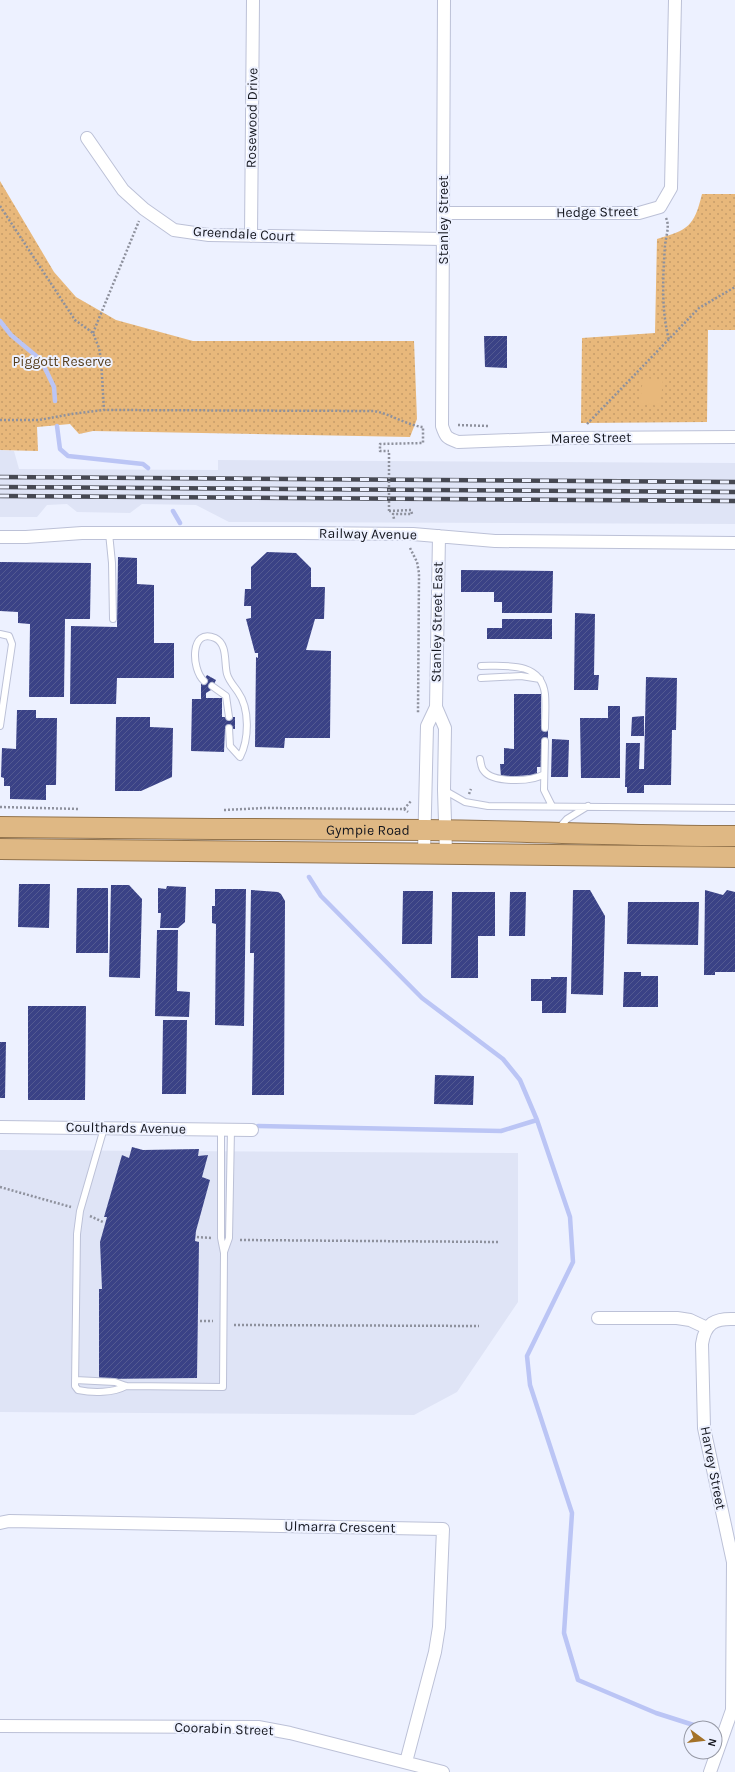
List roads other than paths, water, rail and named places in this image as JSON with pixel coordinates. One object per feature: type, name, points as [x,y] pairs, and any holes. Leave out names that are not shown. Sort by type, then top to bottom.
[{"type":"highway","name":"Gympie Road","points":[[0,827],[164,830],[425,830],[646,836],[735,836]]},
{"type":"highway","name":"Gympie Road","points":[[0,849],[735,857]]},
{"type":"street","name":"Rosewood Drive","points":[[251,236],[253,0]]},
{"type":"street","name":"Stanley Street","points":[[444,0],[442,426],[448,439]]},
{"type":"street","name":"Hedge Street","points":[[443,213],[639,213],[661,205],[672,188],[676,0]]},
{"type":"street","name":"Greendale Court","points":[[87,138],[123,190],[144,209],[174,230],[209,235],[443,239]]},
{"type":"street","name":"Maree Street","points":[[448,439],[458,442],[574,438],[735,437]]},
{"type":"street","name":"Railway Avenue","points":[[0,537],[109,533],[302,533],[413,534],[495,541],[735,543]]},
{"type":"street","name":"Stanley Street East","points":[[439,536],[436,707],[444,728],[446,853]]},
{"type":"street","name":"Stanley Street East","points":[[424,853],[427,726],[436,707]]},
{"type":"street","name":"Coulthards Avenue","points":[[0,1127],[252,1130]]},
{"type":"street","points":[[598,1318],[677,1318],[690,1320],[707,1328],[715,1321],[724,1318],[735,1319]]},
{"type":"street","name":"Harvey Street","points":[[707,1328],[703,1336],[702,1344],[704,1428],[733,1562],[732,1710],[710,1772]]},
{"type":"street","name":"Ulmarra Crescent","points":[[0,1523],[24,1522],[443,1529],[439,1627],[435,1652],[406,1762]]},
{"type":"street","name":"Coorabin Street","points":[[0,1726],[258,1727],[290,1733],[443,1772]]},
{"type":"lane","points":[[109,533],[112,563],[113,619]]},
{"type":"lane","points":[[0,634],[9,636],[12,644],[2,703],[0,726]]},
{"type":"lane","points":[[204,681],[198,676],[196,670],[196,650],[198,641],[212,637],[220,641],[223,646],[228,676],[243,701],[246,721],[246,738],[240,757],[230,746],[229,728]]},
{"type":"lane","points":[[481,666],[518,666],[530,671],[540,679],[545,695],[545,728]]},
{"type":"lane","points":[[481,678],[521,676],[540,679]]},
{"type":"lane","points":[[212,686],[226,696],[229,717]]},
{"type":"lane","points":[[545,741],[544,790],[552,806]]},
{"type":"lane","points":[[480,759],[483,770],[487,774],[497,778],[536,779],[544,774]]},
{"type":"lane","points":[[444,790],[465,802],[477,805],[735,808]]},
{"type":"lane","points":[[554,833],[567,819],[588,806]]},
{"type":"lane","points":[[104,1128],[80,1211],[77,1234],[75,1386],[78,1390],[84,1391],[117,1391],[126,1386]]},
{"type":"lane","points":[[75,1380],[115,1382],[126,1386],[223,1387],[224,1253],[221,1238],[226,1129]]},
{"type":"lane","points":[[224,1253],[229,1238],[226,1129]]},
{"type":"waterway","points":[[0,321],[11,335],[41,360],[54,387],[55,401]]},
{"type":"waterway","points":[[57,426],[60,449],[68,456],[143,464],[148,468]]},
{"type":"waterway","points":[[173,511],[180,523]]},
{"type":"waterway","points":[[309,877],[321,896],[422,998],[503,1059],[520,1080],[537,1120],[570,1217],[573,1262],[527,1356],[530,1385],[572,1513],[564,1633],[578,1680],[656,1713],[683,1722]]},
{"type":"waterway","points":[[258,1126],[501,1131],[537,1120]]},
{"type":"railway","points":[[0,477],[735,482]]},
{"type":"railway","points":[[0,487],[735,492]]},
{"type":"railway","points":[[0,496],[735,501]]},
{"type":"park label","name":"Piggott Reserve","points":[[62,361]]}]
